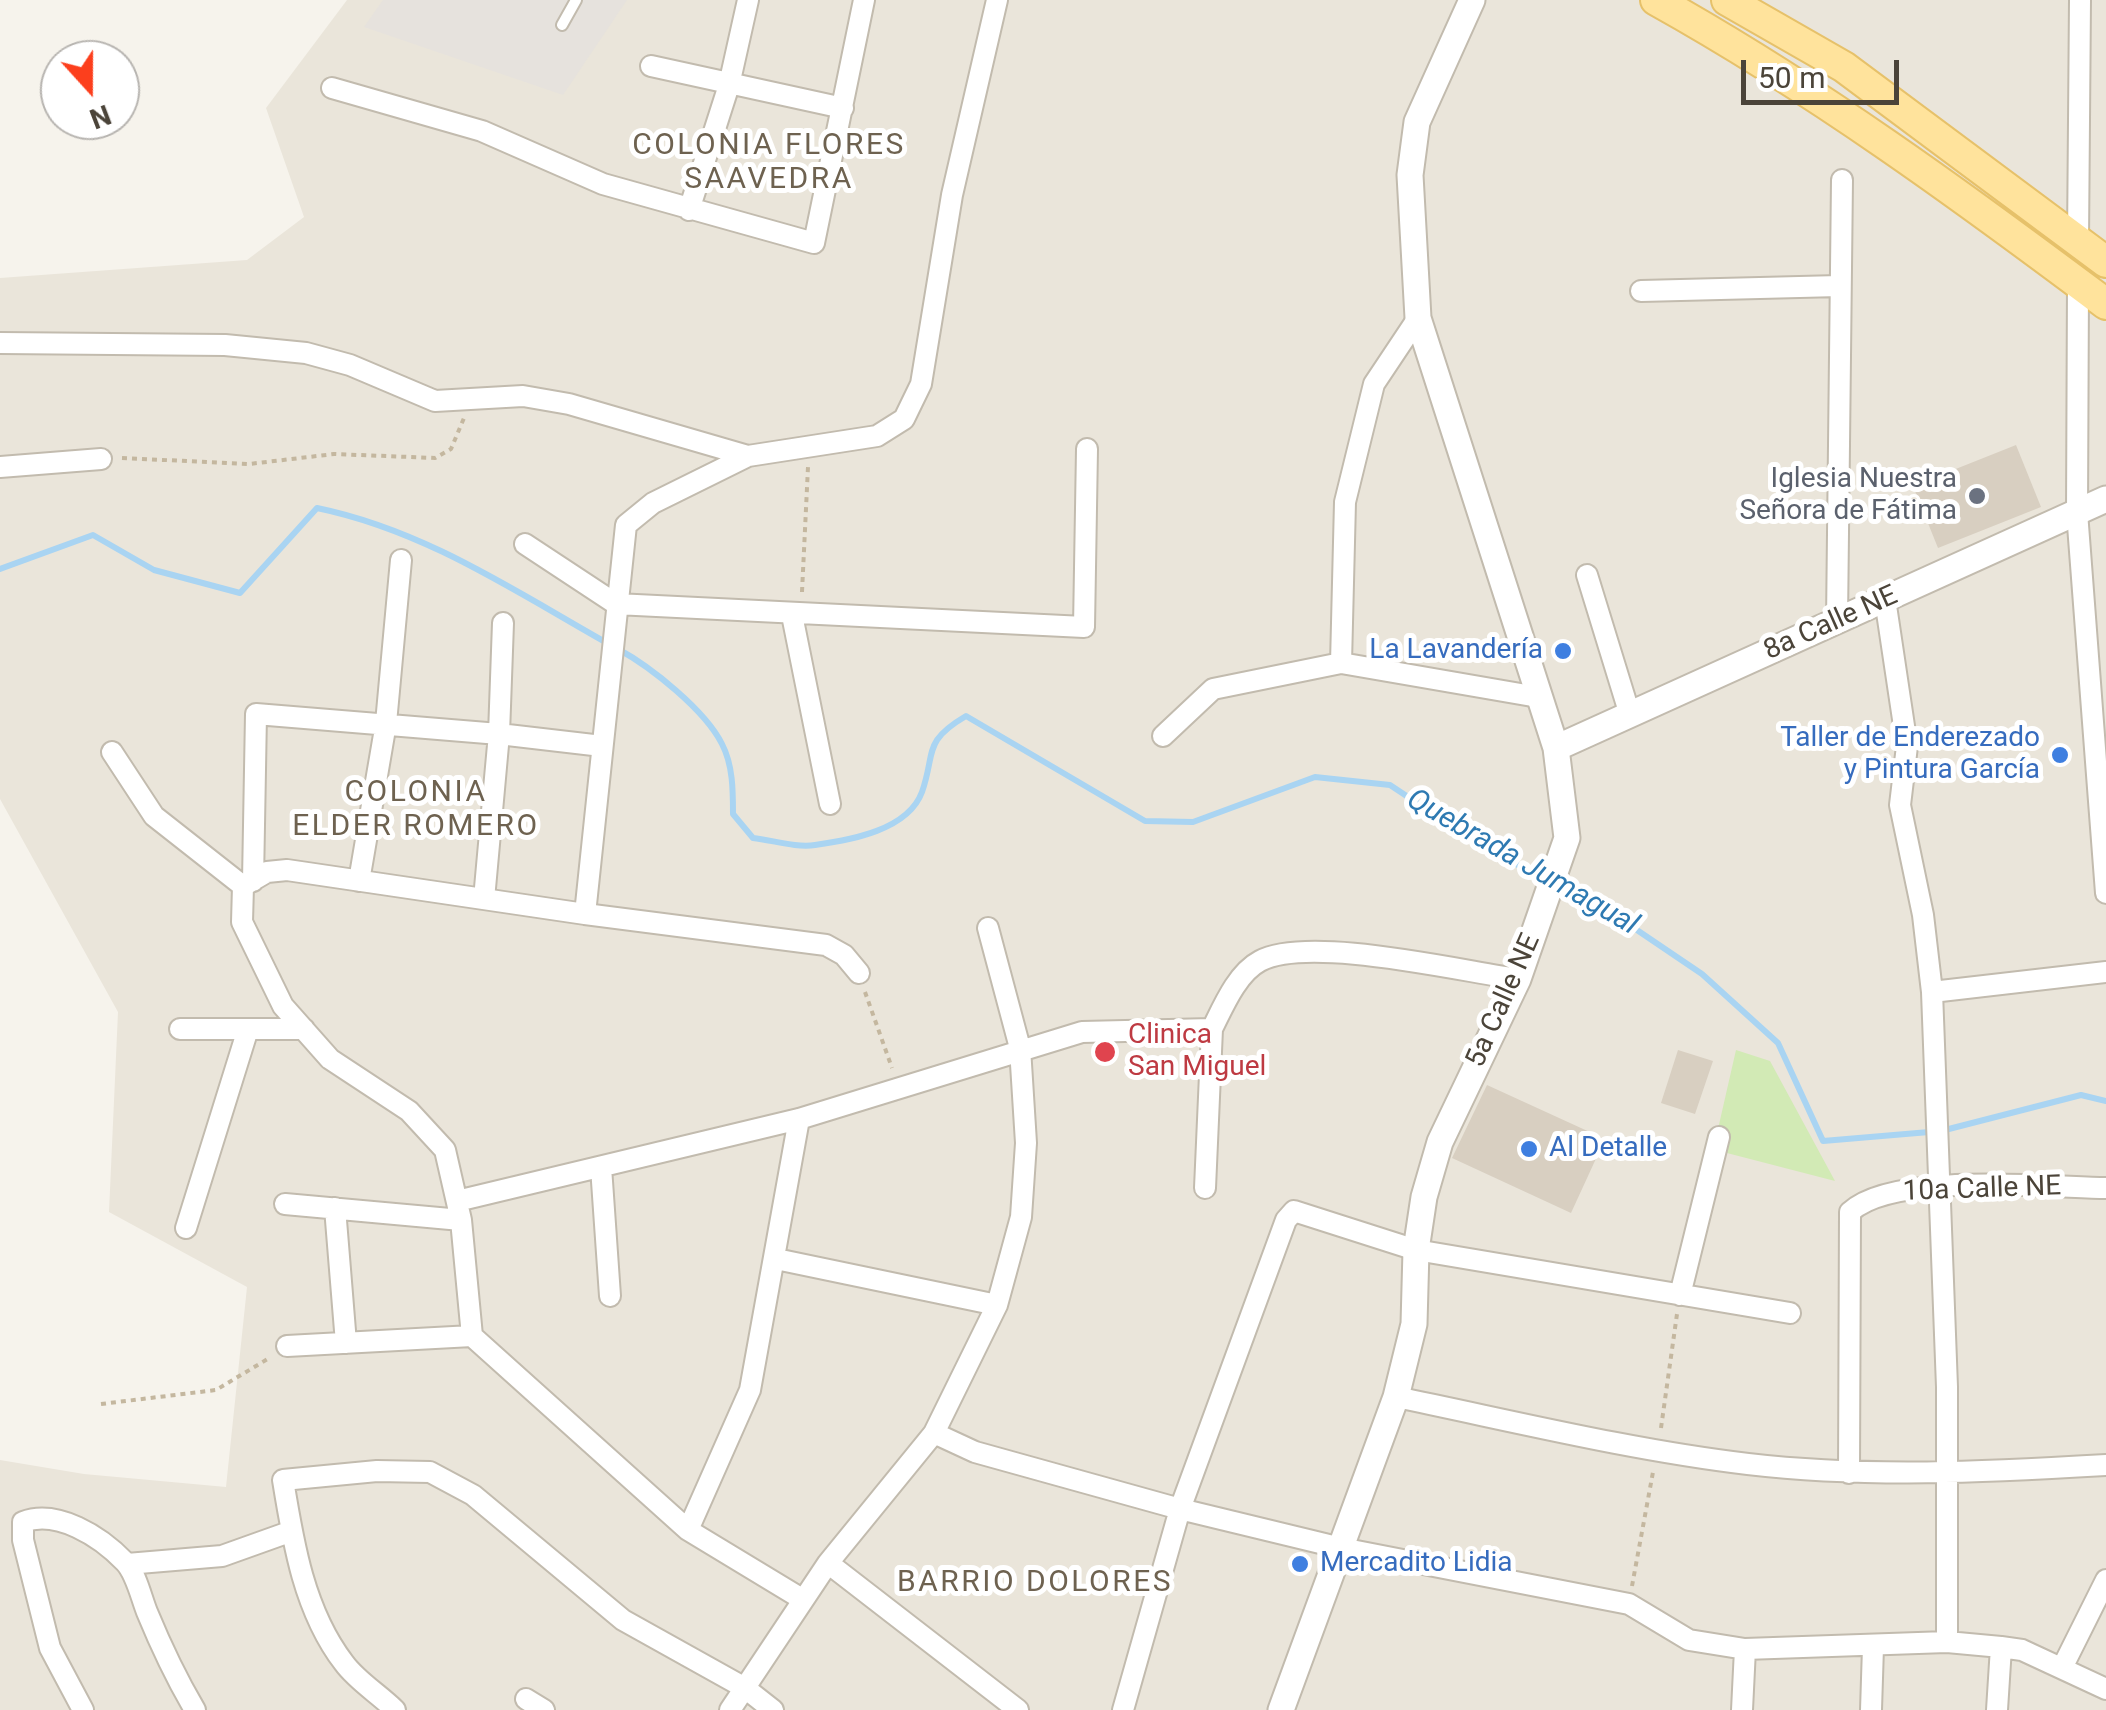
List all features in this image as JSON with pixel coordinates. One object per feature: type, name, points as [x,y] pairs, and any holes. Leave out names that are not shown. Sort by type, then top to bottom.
[{"type":"main road","points":[[1656,0],[1736,44],[1814,96],[2106,304]]},
{"type":"main road","points":[[1727,0],[1844,66],[2106,262]]},
{"type":"street","points":[[689,210],[729,85],[748,0]]},
{"type":"street","points":[[332,88],[482,131],[603,184],[814,244],[864,0]]},
{"type":"street","points":[[585,914],[626,525],[653,503],[748,456],[877,436],[904,419],[921,384],[952,196],[997,0]]},
{"type":"street","name":"5a Calle NE","points":[[1280,1710],[1396,1397],[1414,1324],[1416,1250],[1440,1142],[1518,979],[1568,838],[1556,748],[1418,318],[1410,175],[1418,122],[1472,0]]},
{"type":"street","points":[[2078,241],[2080,0]]},
{"type":"street","points":[[651,66],[843,108]]},
{"type":"street","points":[[1837,621],[1842,180]]},
{"type":"street","points":[[2078,283],[2077,512],[2101,774],[2106,893]]},
{"type":"street","points":[[1641,291],[1839,286]]},
{"type":"street","points":[[1341,663],[1345,502],[1374,384],[1418,318]]},
{"type":"street","points":[[0,343],[225,346],[306,353],[350,365],[435,402],[523,396],[569,404],[748,456]]},
{"type":"street","points":[[525,544],[616,604],[1084,627],[1088,449]]},
{"type":"street","points":[[0,467],[102,459]]},
{"type":"street","name":"8a Calle NE","points":[[1556,748],[2106,500]]},
{"type":"street","points":[[359,880],[386,723],[402,560]]},
{"type":"street","points":[[1586,576],[1630,715]]},
{"type":"street","points":[[1885,599],[1907,746],[1900,805],[1923,915],[1932,992],[1950,1474],[1947,1642]]},
{"type":"street","points":[[796,615],[830,804]]},
{"type":"street","points":[[484,899],[499,734],[503,622]]},
{"type":"street","points":[[1162,736],[1213,689],[1341,663],[1538,697]]},
{"type":"street","points":[[602,746],[386,723],[256,714],[248,884],[242,922],[284,1006],[330,1059],[410,1111],[445,1150],[459,1211],[472,1336],[688,1530],[802,1600]]},
{"type":"street","points":[[112,752],[154,816],[248,884]]},
{"type":"street","points":[[248,884],[287,870],[826,945],[844,955],[859,974]]},
{"type":"street","points":[[730,1710],[828,1563],[934,1433],[997,1305],[1021,1217],[1026,1143],[1020,1048],[988,928]]},
{"type":"street","points":[[1205,1188],[1212,1029],[1231,992],[1257,962],[1282,952],[1316,950],[1518,979]]},
{"type":"street","points":[[1932,992],[2106,972]]},
{"type":"street","points":[[180,1029],[304,1029]]},
{"type":"street","points":[[186,1228],[248,1029]]},
{"type":"street","points":[[284,1204],[459,1211],[600,1167],[799,1119],[1082,1032],[1212,1029]]},
{"type":"street","points":[[688,1530],[750,1390],[799,1119]]},
{"type":"street","points":[[1680,1294],[1719,1136]]},
{"type":"street","points":[[600,1167],[610,1296]]},
{"type":"street","name":"10a Calle NE","points":[[1849,1473],[1850,1212],[1860,1203],[1886,1193],[1942,1186],[2106,1188]]},
{"type":"street","points":[[335,1208],[346,1343]]},
{"type":"street","points":[[1123,1710],[1180,1509],[1286,1220],[1294,1211],[1306,1211],[1416,1250],[1790,1314]]},
{"type":"street","points":[[776,1259],[997,1305]]},
{"type":"street","points":[[288,1346],[472,1336]]},
{"type":"street","points":[[1396,1397],[1658,1450],[1849,1473],[1950,1474],[2106,1466]]},
{"type":"street","points":[[934,1433],[975,1452],[1180,1509],[1341,1548],[1629,1604],[1690,1640],[1745,1649],[1947,1642],[2001,1647],[2022,1650],[2106,1688]]},
{"type":"street","points":[[395,1710],[344,1664],[296,1561],[283,1480],[377,1470],[430,1472],[472,1495],[623,1620],[745,1688],[772,1710]]},
{"type":"street","points":[[83,1710],[50,1648],[22,1522],[54,1516],[127,1564],[172,1672],[195,1710]]},
{"type":"street","points":[[127,1564],[222,1556],[292,1531]]},
{"type":"street","points":[[828,1563],[1018,1710]]},
{"type":"street","points":[[2062,1668],[2106,1580]]},
{"type":"street","points":[[1871,1710],[1873,1646]]},
{"type":"street","points":[[1997,1710],[2001,1647]]},
{"type":"street","points":[[1742,1710],[1745,1649]]},
{"type":"lane","points":[[562,25],[576,0]]},
{"type":"path","points":[[102,459],[159,456],[248,464],[334,454],[435,458],[450,449],[472,400]]},
{"type":"path","points":[[796,615],[809,447]]},
{"type":"path","points":[[859,974],[898,1087]]},
{"type":"path","points":[[101,1404],[216,1390],[288,1346]]},
{"type":"shaded area","points":[[347,0],[2106,0],[2106,1710],[0,1710],[0,1460],[84,1474],[226,1487],[247,1287],[109,1212],[118,1012],[0,799],[0,278],[247,260],[304,217],[266,108]]},
{"type":"shaded area","points":[[383,0],[627,0],[563,95],[364,27]]},
{"type":"green space","points":[[1736,1050],[1770,1061],[1835,1181],[1723,1152],[1729,1132],[1718,1129]]},
{"type":"building","name":"Iglesia Nuestra Señora de Fátima","points":[[2016,445],[2041,507],[1938,548],[1913,486]]},
{"type":"building","points":[[1678,1050],[1713,1061],[1695,1114],[1661,1103]]},
{"type":"building","name":"Al Detalle","points":[[1487,1085],[1605,1139],[1571,1213],[1452,1158]]},
{"type":"waterway","name":"Quebrada Jumagual","points":[[0,569],[93,535],[154,570],[240,593],[317,508],[431,546],[607,643]]},
{"type":"waterway","name":"Quebrada Jumagual","points":[[618,649],[676,690],[714,731],[728,761],[733,814],[753,838],[808,846],[861,836],[891,824],[915,805],[936,741],[966,716],[1145,821],[1193,822],[1315,777],[1390,785],[1491,852],[1547,879]]},
{"type":"waterway","name":"Quebrada Jumagual","points":[[1558,884],[1597,903],[1702,974],[1778,1043],[1823,1141],[1941,1131],[2081,1095],[2106,1101]]},
{"type":"place","name":"Iglesia Nuestra Señora de Fátima","points":[[1977,496]]},
{"type":"place","name":"La Lavandería","points":[[1563,651]]},
{"type":"place","name":"Taller de Enderezado y Pintura García","points":[[2060,755]]},
{"type":"place","name":"Clinica San Miguel","points":[[1105,1052]]},
{"type":"place","name":"Al Detalle","points":[[1529,1149]]},
{"type":"place","name":"Mercadito Lidia","points":[[1300,1564]]},
{"type":"district","name":"COLONIA FLORES SAAVEDRA","points":[[769,163]]},
{"type":"district","name":"COLONIA ELDER ROMERO","points":[[416,810]]},
{"type":"district","name":"BARRIO DOLORES","points":[[1035,1583]]}]
